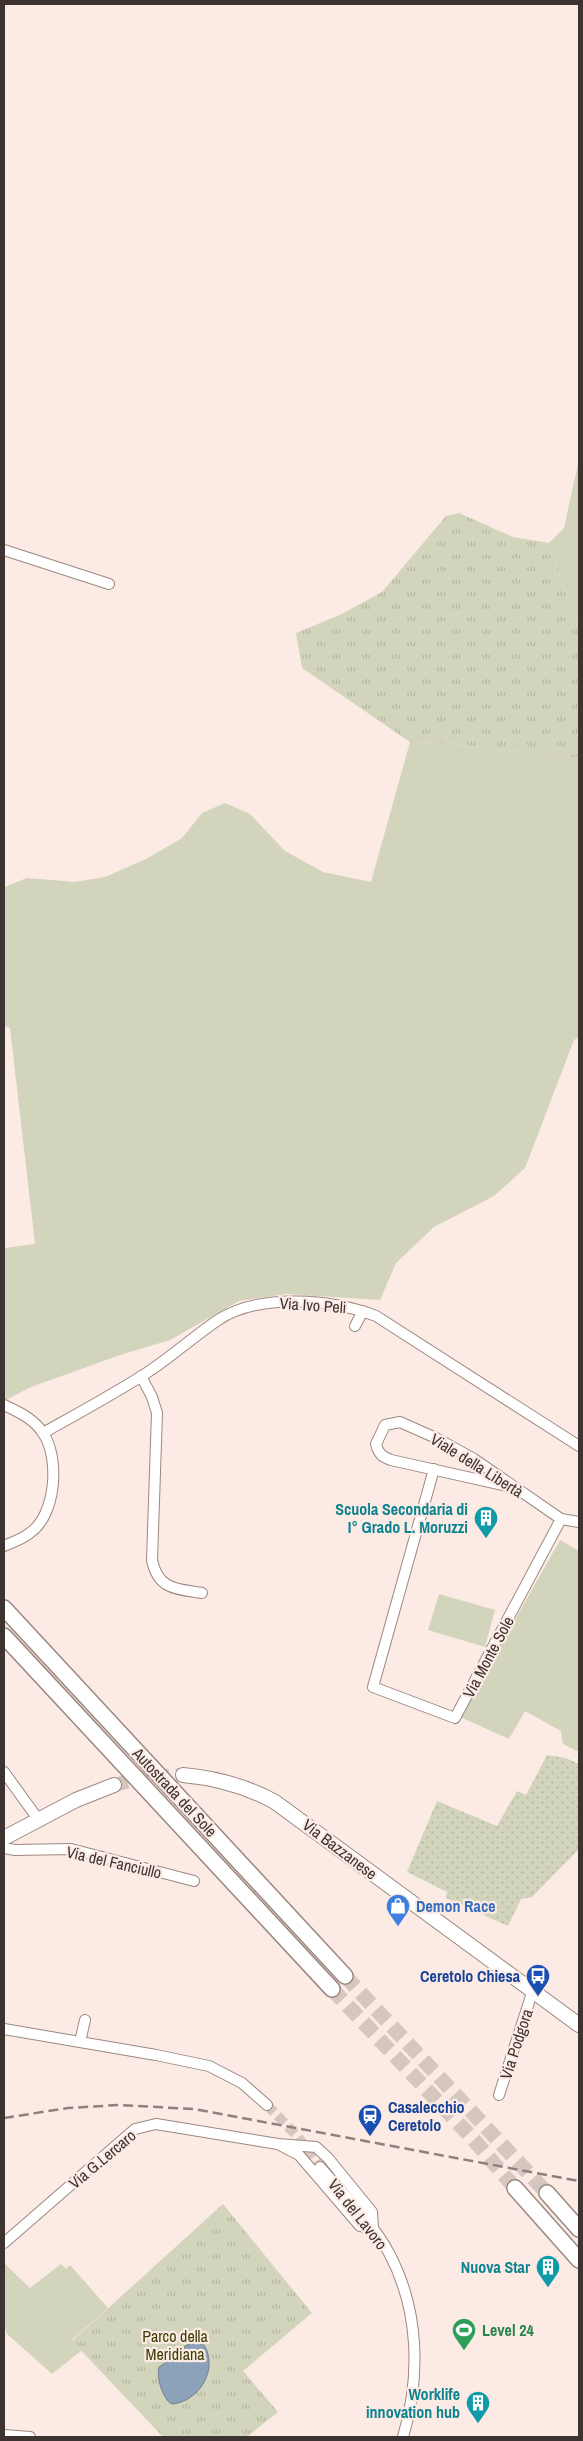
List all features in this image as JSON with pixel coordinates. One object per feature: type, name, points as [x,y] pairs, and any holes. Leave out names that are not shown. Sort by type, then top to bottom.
[{"type":"highway","name":"Autostrada del Sole","points":[[4,1608],[345,1976]]},
{"type":"highway","name":"Autostrada del Sole","points":[[4,1636],[332,1989]]},
{"type":"highway","points":[[516,2188],[579,2265]]},
{"type":"highway","points":[[547,2193],[579,2230]]},
{"type":"highway","points":[[546,2224],[579,2260]]},
{"type":"main road","name":"Via Bazzanese","points":[[183,1775],[216,1779],[251,1790],[274,1802],[532,1993],[579,2025]]},
{"type":"main road","points":[[4,1838],[82,1797],[114,1785]]},
{"type":"street","points":[[4,550],[109,584]]},
{"type":"street","name":"Via Ivo Peli","points":[[44,1433],[141,1376],[219,1319],[245,1307],[274,1302],[308,1302],[338,1305],[376,1316],[579,1446]]},
{"type":"street","points":[[354,1326],[363,1311]]},
{"type":"street","points":[[141,1376],[152,1396],[158,1413],[152,1560],[154,1572],[164,1584],[202,1592]]},
{"type":"street","points":[[4,1404],[27,1416],[44,1433],[53,1454],[54,1464],[53,1485],[43,1518],[32,1532],[4,1546]]},
{"type":"street","name":"Viale della Libertà","points":[[373,1687],[434,1469],[383,1457],[378,1451],[376,1444],[385,1425],[400,1422],[436,1438],[474,1460],[561,1519],[579,1522]]},
{"type":"street","points":[[434,1469],[516,1488]]},
{"type":"street","name":"Via Monte Sole","points":[[373,1687],[455,1718],[561,1519]]},
{"type":"street","points":[[4,1772],[38,1819]]},
{"type":"street","name":"Via del Fanciullo","points":[[4,1848],[15,1850],[70,1849],[194,1881]]},
{"type":"street","name":"Via Podgora","points":[[499,2095],[532,1993]]},
{"type":"street","points":[[80,2042],[85,2020]]},
{"type":"street","points":[[4,2029],[156,2054],[210,2066],[242,2084],[267,2105]]},
{"type":"street","name":"Via G.Lercaro","points":[[4,2243],[135,2129],[156,2124],[278,2144]]},
{"type":"street","points":[[278,2144],[316,2147],[328,2158],[372,2212],[373,2229],[360,2226],[299,2155],[278,2144]]},
{"type":"street","name":"Via del Lavoro","points":[[320,2167],[373,2229],[388,2252],[399,2275],[412,2317],[416,2368],[402,2437]]},
{"type":"street","points":[[4,2435],[30,2437]]},
{"type":"green space","points":[[579,459],[579,628],[549,543],[564,528]]},
{"type":"green space","points":[[459,513],[513,537],[549,543],[579,628],[579,756],[572,758],[448,743],[410,742],[302,668],[296,633],[342,614],[382,592],[446,516]]},
{"type":"green space","points":[[410,742],[448,743],[572,758],[579,756],[579,1037],[574,1040],[525,1168],[494,1196],[434,1227],[396,1263],[380,1300],[286,1294],[239,1301],[170,1340],[120,1355],[31,1387],[4,1401],[4,1248],[35,1244],[10,1028],[4,1026],[4,887],[27,878],[75,882],[105,877],[146,859],[182,838],[202,813],[225,803],[250,814],[285,851],[323,872],[371,882]]},
{"type":"green space","points":[[560,1540],[579,1551],[579,1752],[563,1744],[561,1731],[525,1711],[509,1739],[460,1717]]},
{"type":"green space","points":[[439,1594],[495,1610],[485,1647],[428,1630]]},
{"type":"green space","points":[[547,1755],[566,1758],[579,1764],[579,1849],[532,1897],[521,1899],[508,1926],[446,1898],[447,1892],[407,1872],[437,1801],[497,1826],[517,1791],[526,1795]]},
{"type":"green space","name":"Parco della Meridiana","points":[[223,2204],[312,2313],[243,2371],[278,2412],[247,2437],[163,2437],[72,2341]]},
{"type":"green space","points":[[4,2263],[30,2288],[61,2264],[66,2269],[70,2265],[108,2308],[72,2340],[81,2351],[52,2374],[7,2334],[4,2326]]},
{"type":"water","points":[[194,2342],[204,2345],[208,2354],[208,2374],[198,2391],[182,2402],[172,2404],[166,2398],[161,2388],[158,2376],[159,2367],[171,2359],[180,2359],[185,2346]]},
{"type":"tunnel","points":[[114,1785],[146,1777],[183,1775]]},
{"type":"tunnel","points":[[345,1976],[547,2193]]},
{"type":"tunnel","points":[[332,1989],[474,2140],[515,2188]]},
{"type":"tunnel","points":[[267,2105],[297,2136],[320,2167]]},
{"type":"railway","points":[[4,2118],[68,2108],[118,2105],[194,2109],[579,2181]]},
{"type":"place","name":"Scuola Secondaria di I° Grado L. Moruzzi","points":[[486,1539]]},
{"type":"place","name":"Demon Race","points":[[398,1927]]},
{"type":"place","name":"Ceretolo Chiesa","points":[[538,1997]]},
{"type":"place","name":"Casalecchio Ceretolo","points":[[370,2137]]},
{"type":"place","name":"Nuova Star","points":[[548,2288]]},
{"type":"place","name":"Level 24","points":[[464,2351]]},
{"type":"place","name":"Worklife innovation hub","points":[[478,2424]]}]
